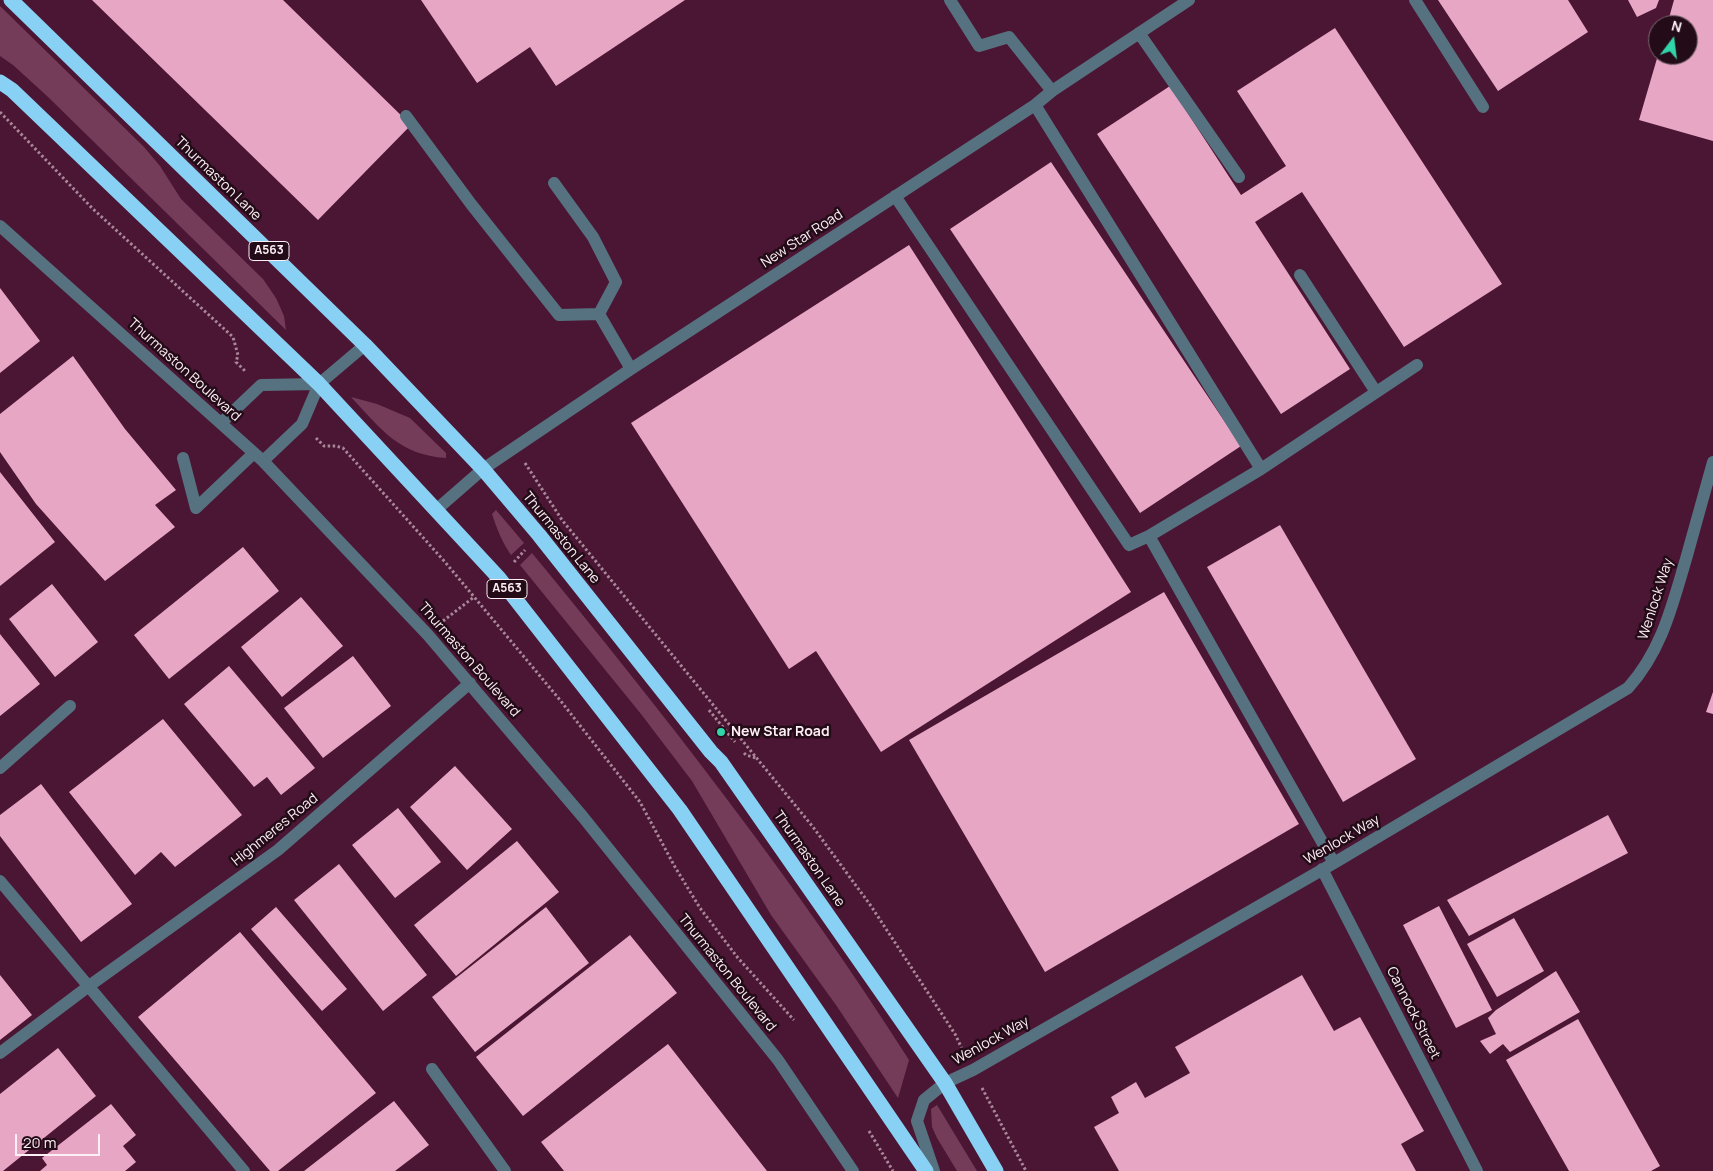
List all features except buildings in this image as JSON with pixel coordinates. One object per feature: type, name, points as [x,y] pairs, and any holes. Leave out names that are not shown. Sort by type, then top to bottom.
[{"type":"highway","name":"Thurmaston Lane","points":[[10,0],[365,346],[483,469],[721,762],[945,1083],[996,1171]]},
{"type":"highway","name":"A563","points":[[0,82],[12,90],[319,384],[499,578],[680,810],[926,1171]]},
{"type":"street","points":[[950,0],[979,46],[1009,36],[1052,91]]},
{"type":"street","name":"New Star Road","points":[[436,510],[483,469],[1189,0]]},
{"type":"street","points":[[1415,0],[1483,107]]},
{"type":"street","points":[[1139,33],[1239,177]]},
{"type":"street","points":[[1035,104],[1261,469]]},
{"type":"street","points":[[406,116],[471,204],[559,315],[599,314]]},
{"type":"street","points":[[554,183],[592,237],[616,282],[599,314]]},
{"type":"street","points":[[894,196],[1129,545],[1149,536],[1261,469],[1417,365]]},
{"type":"street","name":"Thurmaston Boulevard","points":[[0,226],[259,457],[428,635],[583,817],[778,1060],[853,1171]]},
{"type":"street","points":[[1300,275],[1376,392]]},
{"type":"street","points":[[599,314],[631,369]]},
{"type":"street","points":[[183,458],[196,508],[302,424],[319,384],[365,346]]},
{"type":"street","points":[[221,423],[261,385],[319,384]]},
{"type":"street","name":"Wenlock Way","points":[[934,1171],[917,1121],[924,1100],[945,1083],[973,1070],[1328,866],[1628,688],[1642,672],[1654,653],[1669,619],[1713,462]]},
{"type":"street","name":"Cannock Street","points":[[1149,536],[1328,866],[1477,1171]]},
{"type":"street","name":"Highmeres Road","points":[[0,1053],[88,986],[278,850],[470,683]]},
{"type":"street","points":[[0,768],[70,706]]},
{"type":"street","points":[[0,881],[244,1171]]},
{"type":"street","points":[[432,1069],[505,1171]]},
{"type":"path","points":[[0,112],[94,209],[232,337],[238,355],[236,362],[261,385]]},
{"type":"path","points":[[302,424],[324,446],[344,448],[478,600],[640,802],[675,867],[700,908],[738,958],[797,1023]]},
{"type":"path","points":[[515,448],[562,520],[813,827],[871,906],[955,1034],[1026,1171]]},
{"type":"path","points":[[478,600],[539,536],[562,520]]},
{"type":"path","points":[[456,610],[474,597]]},
{"type":"path","points":[[701,700],[704,694]]},
{"type":"path","points":[[707,707],[746,755],[757,758]]},
{"type":"path","points":[[865,1124],[893,1171]]},
{"type":"shaded area","points":[[0,6],[144,147],[160,166],[181,199],[263,279],[276,298],[284,316],[286,330],[47,96],[13,65],[0,56]]},
{"type":"shaded area","points":[[351,397],[377,404],[410,418],[446,453],[446,458],[430,456],[403,446],[382,430]]},
{"type":"shaded area","points":[[496,510],[524,543],[511,555],[500,535],[492,514]]},
{"type":"shaded area","points":[[532,553],[632,676],[728,801],[775,864],[866,994],[909,1060],[898,1098],[836,1005],[771,915],[692,781],[641,714],[520,565]]},
{"type":"shaded area","points":[[937,1105],[977,1171],[957,1171],[937,1138],[932,1127],[931,1109]]},
{"type":"place","name":"New Star Road","points":[[721,732]]}]
